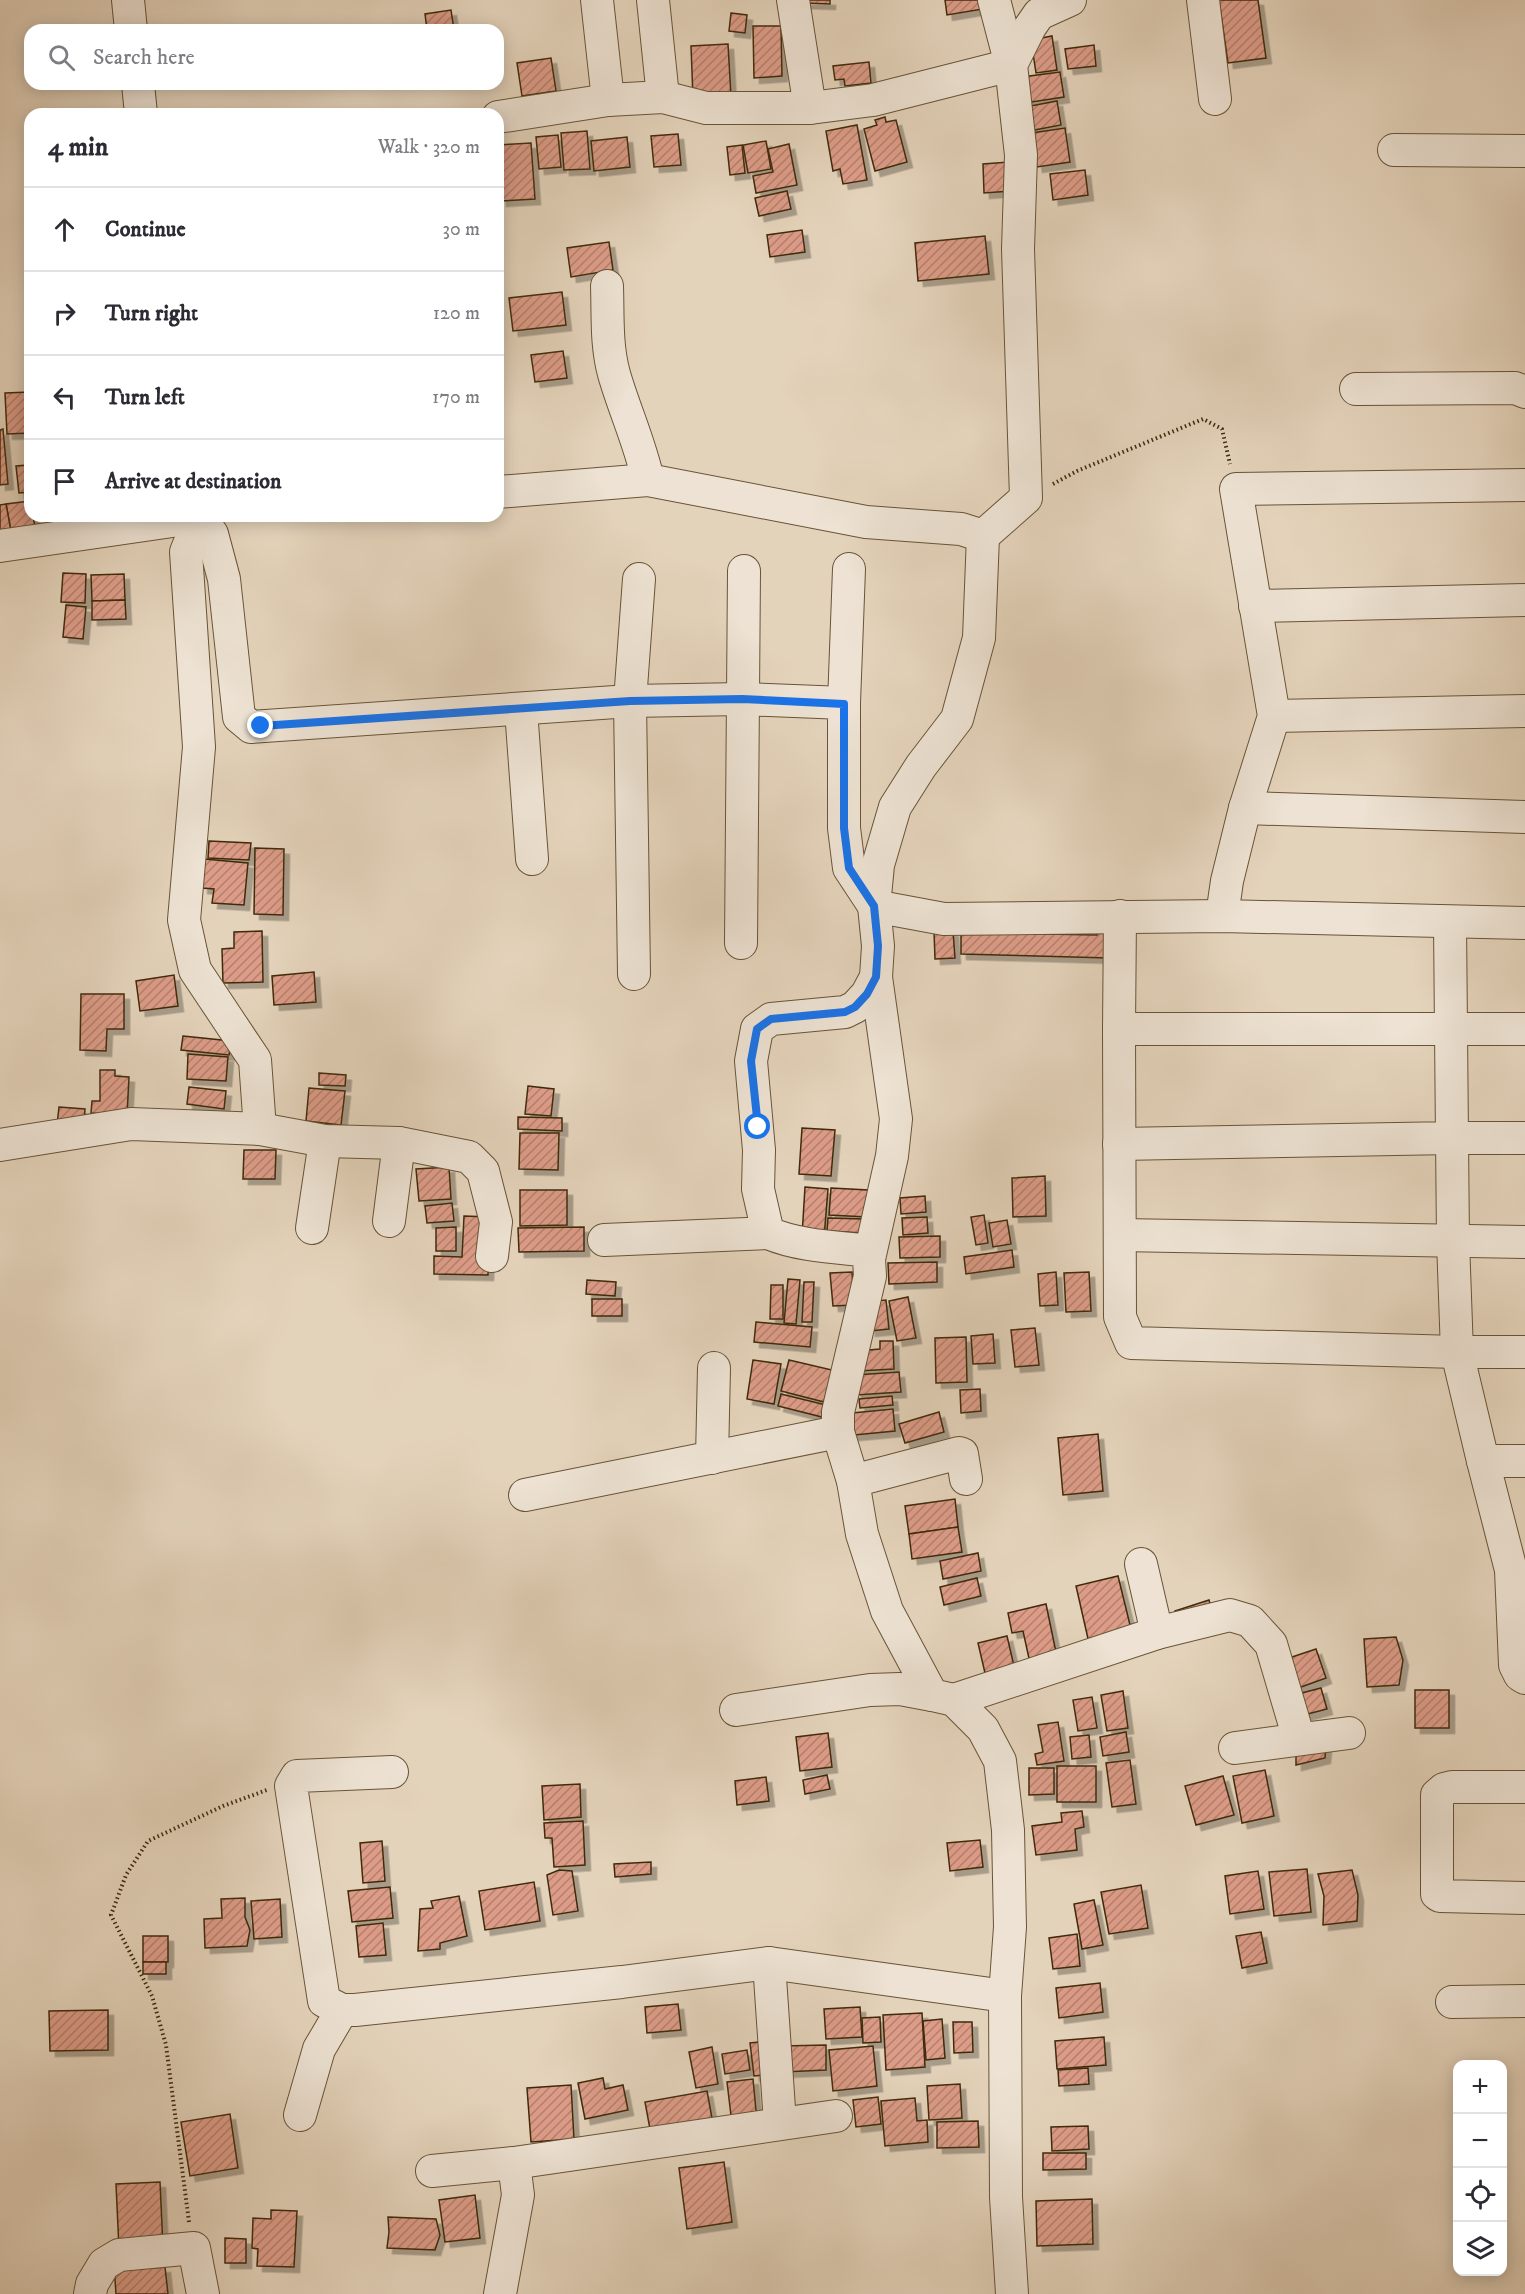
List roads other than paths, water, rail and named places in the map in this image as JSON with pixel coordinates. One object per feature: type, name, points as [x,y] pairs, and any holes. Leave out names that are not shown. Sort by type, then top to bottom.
[{"type":"street","points":[[128,0],[130,24]]},
{"type":"street","points":[[597,0],[608,100]]},
{"type":"street","points":[[653,0],[663,97]]},
{"type":"street","points":[[794,0],[810,108]]},
{"type":"street","points":[[994,0],[1011,65],[1021,155],[1018,249],[1026,498],[983,536],[979,638],[957,720],[921,766],[895,807],[878,865],[874,906],[878,946],[876,977],[896,1119],[892,1156],[869,1259],[870,1276],[838,1412],[838,1432],[853,1481],[862,1534],[887,1611],[943,1698],[983,1729],[1000,1761],[1008,1830],[1010,1928],[1005,1996],[1006,2197],[1012,2294]]},
{"type":"street","points":[[504,116],[608,100],[663,97],[706,108],[810,108],[873,100],[1011,65],[1039,14],[1070,0]]},
{"type":"street","points":[[1203,0],[1215,99]]},
{"type":"street","points":[[139,90],[140,108]]},
{"type":"street","points":[[1394,150],[1525,151]]},
{"type":"street","points":[[607,286],[608,346],[614,373],[643,455],[648,480]]},
{"type":"street","points":[[1356,389],[1515,388],[1525,392]]},
{"type":"street","points":[[504,492],[648,480],[866,522],[961,529],[983,536]]},
{"type":"street","points":[[1222,916],[1227,881],[1245,808],[1274,716],[1236,489],[1525,485]]},
{"type":"street","points":[[0,546],[155,522]]},
{"type":"street","points":[[182,522],[186,552],[199,747],[184,920],[195,970],[255,1060],[260,1129]]},
{"type":"street","points":[[189,522],[212,534],[224,579],[239,717],[251,727],[630,701],[742,699],[844,704]]},
{"type":"street","points":[[849,569],[844,704],[844,828],[849,868],[874,906],[944,919],[1222,916],[1525,923]]},
{"type":"street","points":[[741,944],[744,571]]},
{"type":"street","points":[[634,974],[630,701],[639,579]]},
{"type":"street","points":[[1255,606],[1525,600]]},
{"type":"street","points":[[521,710],[532,859]]},
{"type":"street","points":[[1274,716],[1525,711]]},
{"type":"street","points":[[1245,808],[1525,818]]},
{"type":"street","points":[[1120,916],[1120,1317],[1131,1343],[1525,1352]]},
{"type":"street","points":[[1450,922],[1453,1241],[1457,1352],[1483,1461],[1518,1569],[1515,1665],[1520,1675],[1525,1678]]},
{"type":"street","points":[[768,1233],[758,1189],[759,1150],[751,1061],[757,1029],[771,1019],[845,1012],[855,1007],[867,994],[876,977]]},
{"type":"street","points":[[1119,1029],[1525,1029]]},
{"type":"street","points":[[0,1145],[131,1124],[260,1129],[325,1141],[399,1143],[469,1157],[483,1171],[496,1222],[492,1256]]},
{"type":"street","points":[[1119,1143],[1525,1138]]},
{"type":"street","points":[[312,1228],[325,1141]]},
{"type":"street","points":[[389,1221],[399,1143]]},
{"type":"street","points":[[604,1240],[768,1233],[777,1237],[861,1250],[869,1259]]},
{"type":"street","points":[[1120,1235],[1525,1242]]},
{"type":"street","points":[[712,1458],[714,1368]]},
{"type":"street","points":[[525,1494],[838,1432]]},
{"type":"street","points":[[853,1481],[959,1453],[962,1454],[966,1479]]},
{"type":"street","points":[[1483,1461],[1525,1461]]},
{"type":"street","points":[[1141,1564],[1157,1634]]},
{"type":"street","points":[[736,1710],[870,1690],[900,1689],[943,1698],[1157,1634],[1230,1615],[1250,1621],[1271,1644],[1299,1738]]},
{"type":"street","points":[[1235,1748],[1349,1733]]},
{"type":"street","points":[[392,1772],[297,1776],[292,1780],[291,1786],[324,2001],[342,2010],[622,1982],[769,1963],[1005,1996]]},
{"type":"street","points":[[1525,1786],[1452,1787],[1444,1789],[1437,1795],[1437,1894],[1440,1896],[1525,1898]]},
{"type":"street","points":[[769,1963],[780,2123]]},
{"type":"street","points":[[1452,2002],[1525,2001]]},
{"type":"street","points":[[300,2115],[319,2049],[342,2010]]},
{"type":"street","points":[[432,2171],[514,2163],[836,2116]]},
{"type":"street","points":[[500,2294],[518,2195],[514,2163]]},
{"type":"street","points":[[90,2294],[92,2284],[104,2264],[119,2255],[194,2248],[203,2294]]}]
